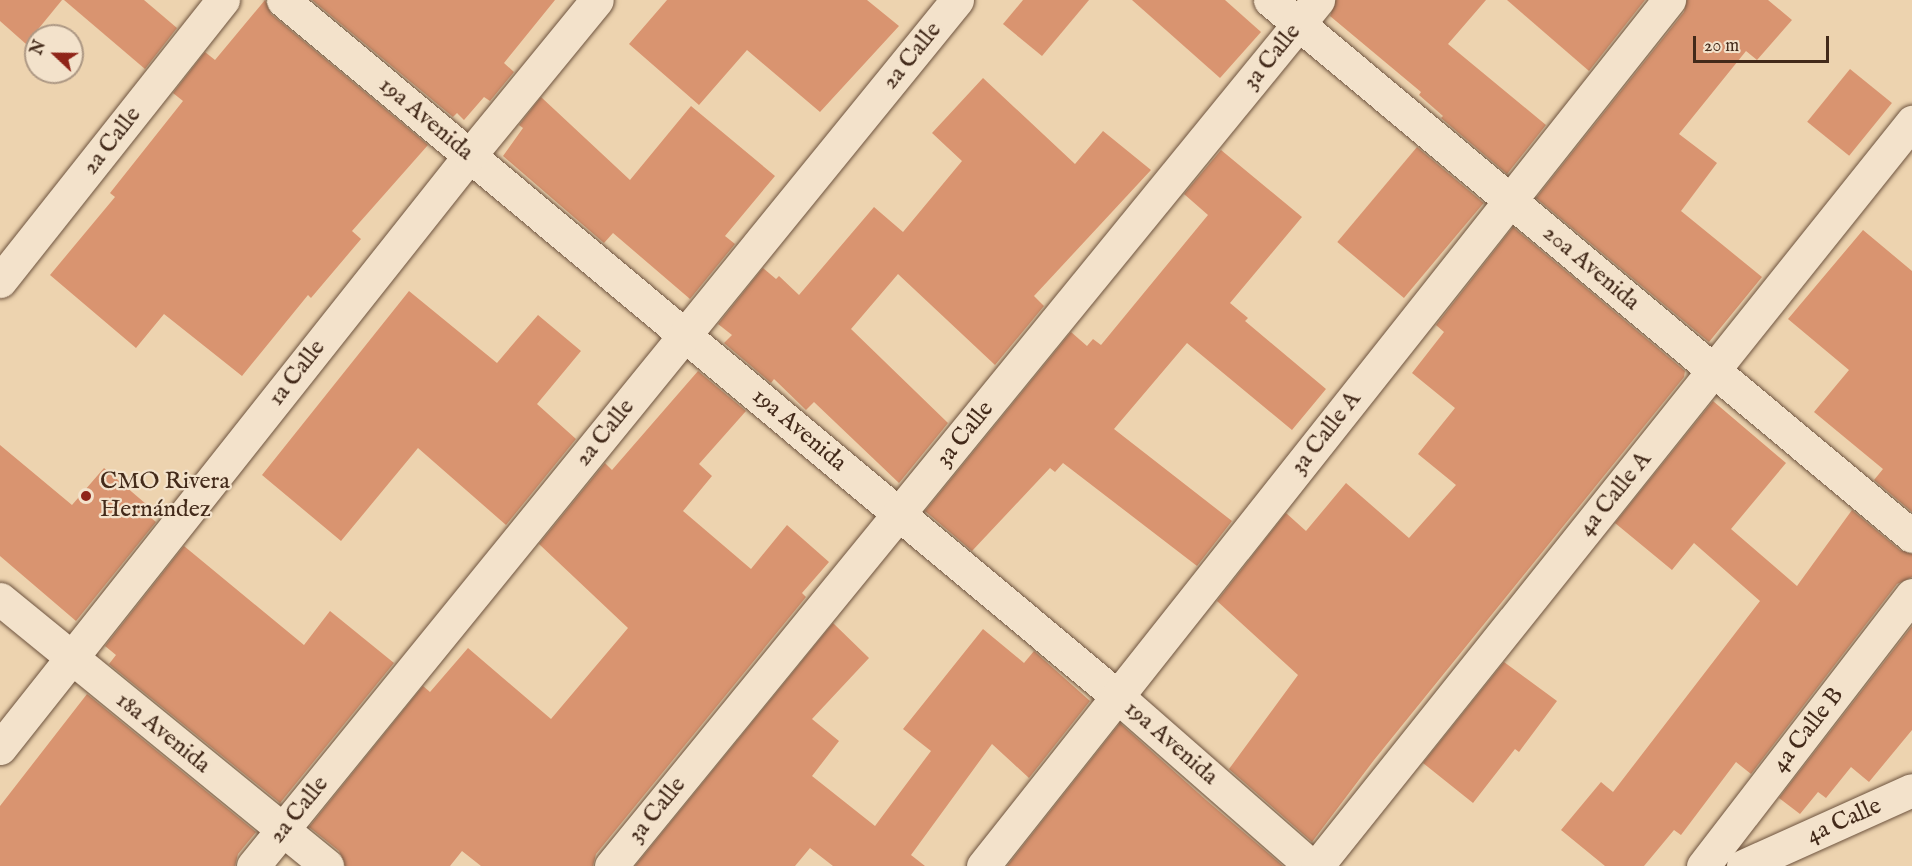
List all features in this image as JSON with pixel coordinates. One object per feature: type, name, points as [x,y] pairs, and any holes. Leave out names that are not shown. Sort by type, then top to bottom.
[{"type":"street","name":"2a Calle","points":[[0,281],[223,0]]},
{"type":"street","name":"19a Avenida","points":[[283,0],[1117,696],[1311,866]]},
{"type":"street","name":"1a Calle","points":[[0,748],[470,155],[597,0]]},
{"type":"street","name":"2a Calle","points":[[253,866],[957,0]]},
{"type":"street","name":"20a Avenida","points":[[1270,0],[1308,12],[1510,200],[1912,536]]},
{"type":"street","name":"3a Calle A","points":[[983,866],[1669,0]]},
{"type":"street","name":"3a Calle","points":[[611,866],[900,515],[1308,12]]},
{"type":"street","name":"4a Calle A","points":[[1317,866],[1912,122]]},
{"type":"street","name":"4a Calle B","points":[[1703,866],[1912,595]]},
{"type":"street","name":"18a Avenida","points":[[0,599],[327,866]]},
{"type":"street","name":"4a Calle","points":[[1743,866],[1912,790]]},
{"type":"building","points":[[0,0],[62,0],[42,24],[24,24],[24,42],[0,21]]},
{"type":"building","points":[[64,0],[144,0],[177,28],[145,69]]},
{"type":"building","points":[[265,0],[271,14],[428,145],[352,231],[361,239],[311,298],[308,295],[242,376],[164,314],[136,348],[50,275],[115,197],[110,193],[183,101],[173,93],[205,52],[215,60]]},
{"type":"building","points":[[312,0],[555,0],[504,63],[514,72],[490,101],[484,97],[464,120],[457,113],[453,117]]},
{"type":"building","points":[[667,0],[867,0],[899,26],[820,112],[747,50],[699,105],[629,44]]},
{"type":"building","points":[[1023,0],[1089,0],[1042,56],[1003,24]]},
{"type":"building","points":[[1132,0],[1225,0],[1261,32],[1220,78]]},
{"type":"building","points":[[1336,0],[1486,0],[1448,44],[1546,125],[1507,174],[1441,118],[1443,116],[1419,95],[1421,92],[1330,16]]},
{"type":"building","points":[[1507,0],[1645,0],[1589,71]]},
{"type":"building","points":[[1687,0],[1768,0],[1792,20],[1757,60],[1746,51],[1679,134],[1717,163],[1681,211],[1762,277],[1709,342],[1536,198],[1684,12]]},
{"type":"building","points":[[1850,69],[1892,103],[1849,156],[1807,122]]},
{"type":"building","points":[[983,78],[1075,164],[1103,131],[1151,170],[1034,296],[1044,306],[995,365],[898,274],[851,329],[948,423],[899,483],[814,402],[806,410],[774,379],[771,383],[724,343],[732,335],[718,324],[763,268],[776,279],[779,276],[799,295],[874,207],[903,232],[962,161],[932,133]]},
{"type":"building","points":[[541,97],[630,180],[691,106],[775,176],[725,236],[735,244],[690,299],[613,233],[604,243],[503,156],[523,128],[519,125]]},
{"type":"building","points":[[1417,147],[1484,203],[1404,298],[1337,242]]},
{"type":"building","points":[[1221,150],[1302,217],[1230,303],[1248,318],[1245,321],[1326,389],[1292,430],[1187,343],[1114,429],[1232,521],[1197,566],[1063,463],[1055,472],[1050,468],[972,551],[925,511],[1071,332],[1087,346],[1093,339],[1101,345],[1208,215],[1184,194]]},
{"type":"building","points":[[1513,227],[1685,371],[1684,377],[1374,760],[1312,842],[1229,769],[1298,675],[1217,601],[1286,513],[1306,531],[1346,483],[1409,538],[1456,485],[1418,454],[1455,408],[1412,373],[1444,332],[1436,325]]},
{"type":"building","points":[[1863,230],[1912,271],[1912,512],[1874,480],[1883,469],[1814,412],[1849,370],[1788,319]]},
{"type":"building","points":[[409,291],[497,363],[538,315],[581,351],[537,404],[576,439],[506,525],[418,448],[341,541],[262,475]]},
{"type":"building","points":[[698,371],[746,411],[699,464],[712,476],[683,511],[751,569],[787,525],[829,562],[802,593],[806,597],[596,854],[593,866],[481,866],[462,851],[450,866],[345,866],[339,851],[309,827],[423,686],[430,692],[468,648],[551,719],[628,628],[539,544],[605,463],[612,470]]},
{"type":"building","points":[[1713,401],[1786,463],[1731,529],[1797,586],[1852,510],[1900,550],[1912,554],[1912,577],[1897,584],[1751,774],[1736,762],[1681,835],[1674,830],[1644,866],[1605,866],[1561,830],[1601,782],[1613,792],[1760,601],[1694,543],[1672,570],[1615,523]]},
{"type":"building","points":[[0,445],[72,505],[104,468],[153,510],[149,516],[156,522],[76,621],[0,556]]},
{"type":"building","points":[[184,546],[304,645],[330,611],[394,663],[280,803],[109,664],[116,655],[105,646]]},
{"type":"building","points":[[833,623],[869,658],[812,719],[839,741],[812,776],[875,826],[931,751],[903,729],[983,629],[1024,663],[1034,651],[1090,701],[1029,778],[992,744],[911,855],[925,866],[833,866],[810,848],[795,866],[635,866]]},
{"type":"building","points":[[1912,626],[1912,730],[1869,782],[1851,767],[1826,798],[1818,792],[1800,814],[1779,798]]},
{"type":"building","points":[[1504,662],[1557,701],[1519,752],[1515,749],[1473,803],[1423,763]]},
{"type":"building","points":[[87,694],[256,832],[238,854],[235,866],[0,866],[0,806]]},
{"type":"building","points":[[1120,723],[1206,800],[1283,866],[1007,866]]},
{"type":"place","name":"CMO Rivera Hernández","points":[[86,496]]}]
